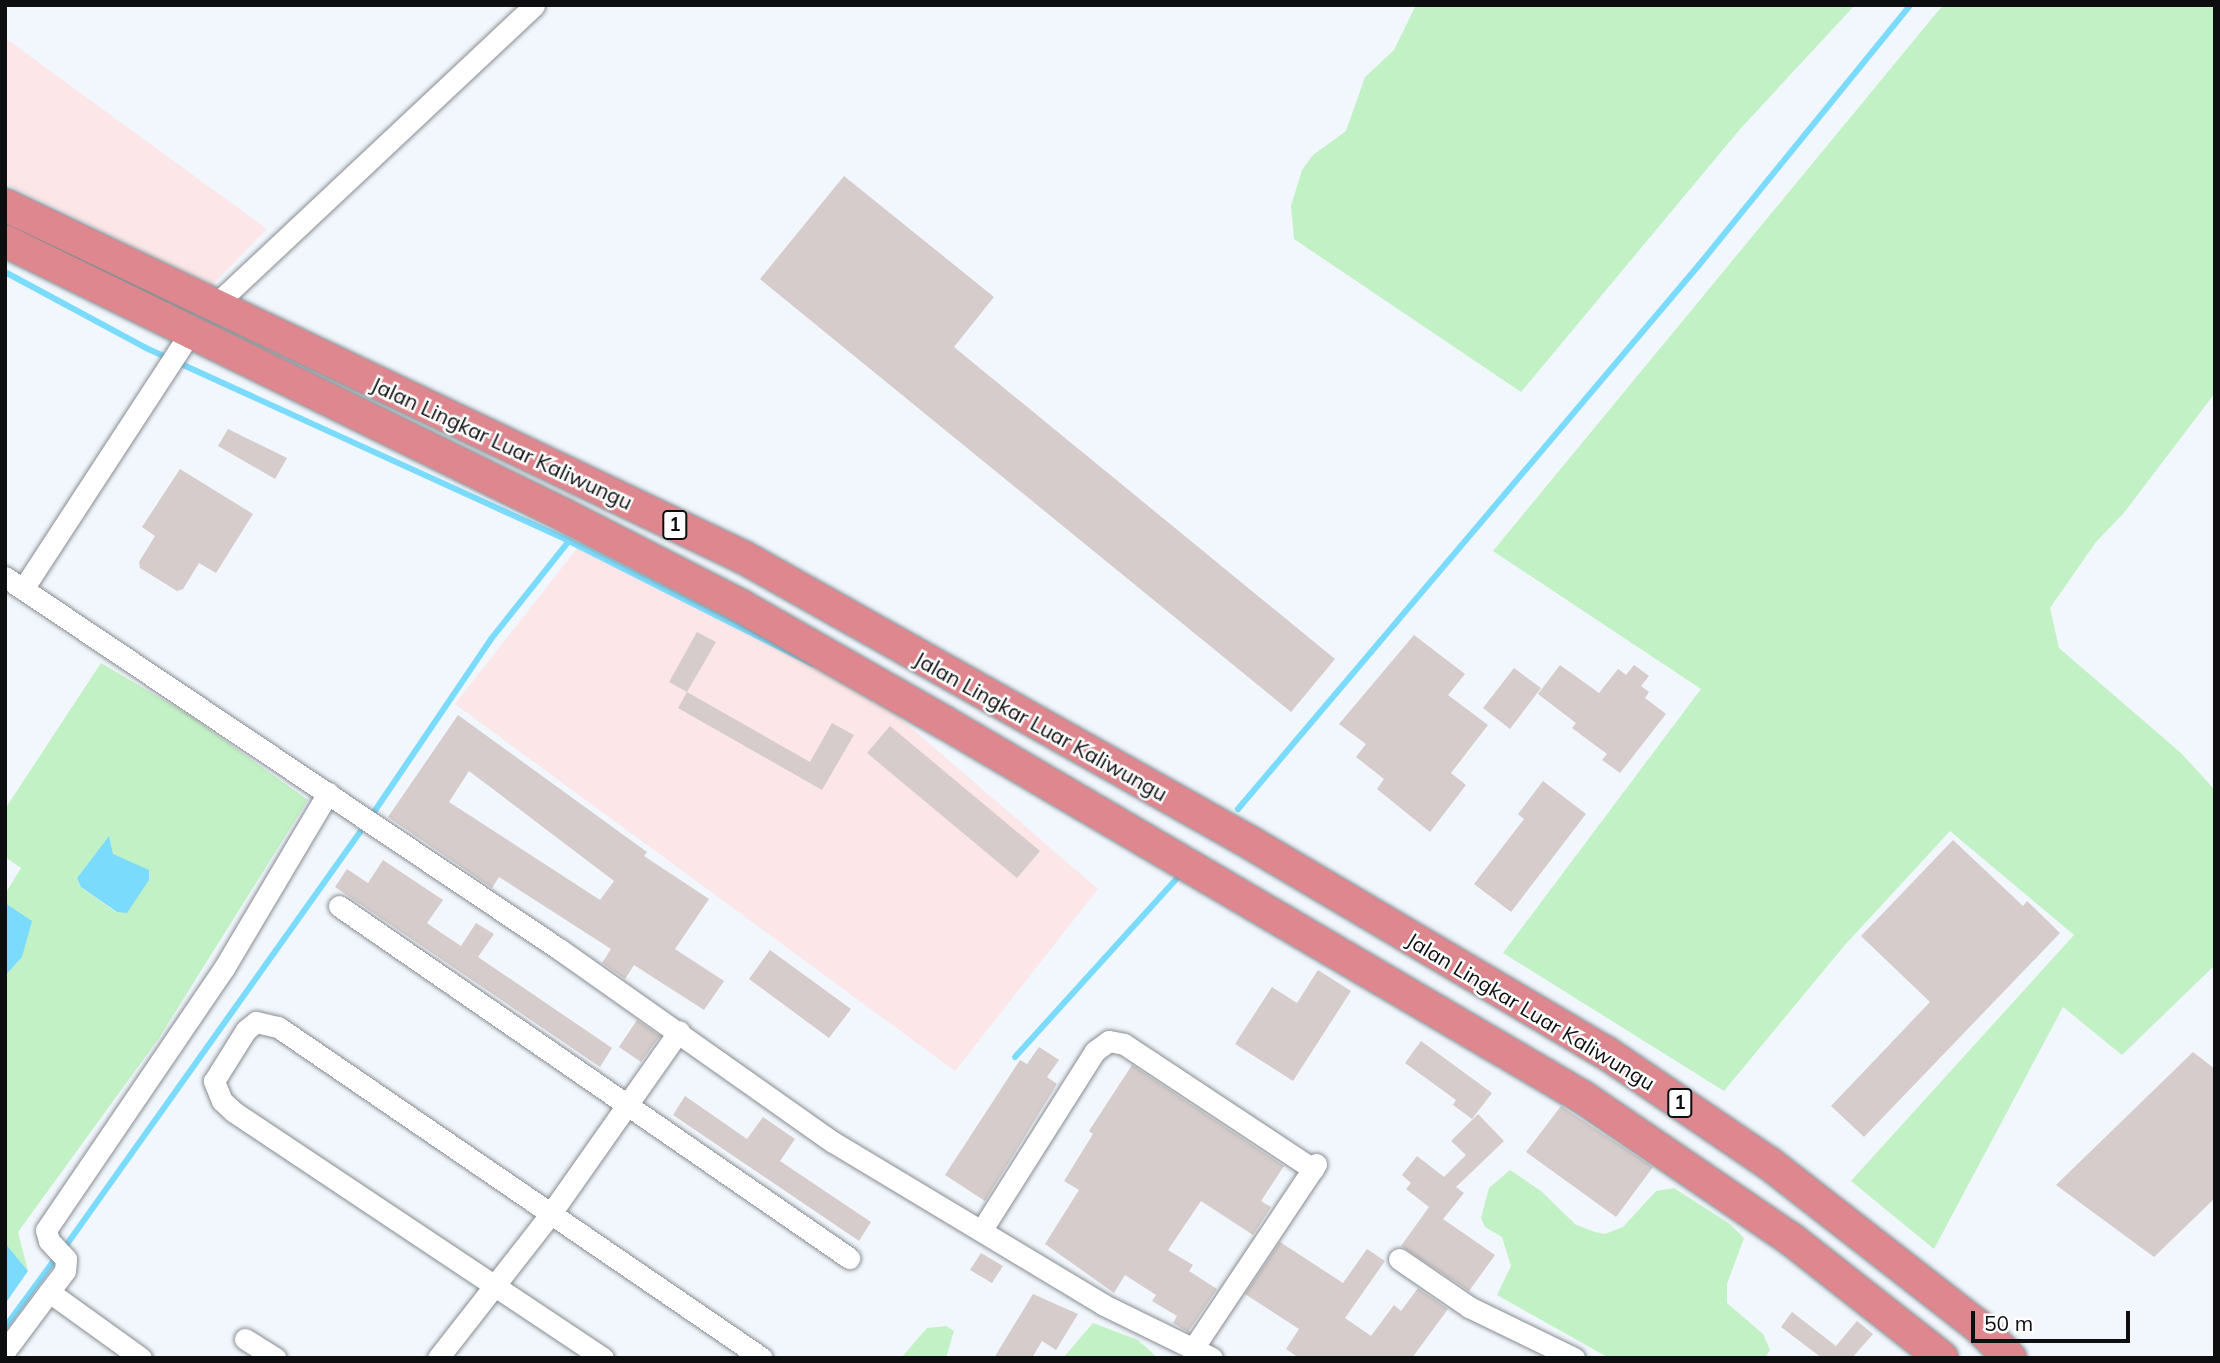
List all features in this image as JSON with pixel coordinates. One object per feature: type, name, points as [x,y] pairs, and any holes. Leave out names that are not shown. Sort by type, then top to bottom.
[{"type":"highway","name":"Jalan Lingkar Luar Kaliwungu","points":[[5,205],[745,558],[1251,843],[1605,1052],[1770,1164],[1978,1325],[2010,1358]]},
{"type":"highway","name":"Jalan Lingkar Luar Kaliwungu","points":[[5,241],[178,352],[741,606],[1296,926],[1596,1106],[1791,1239],[1942,1358]]},
{"type":"street","points":[[215,306],[534,5]]},
{"type":"street","points":[[23,589],[178,352]]},
{"type":"street","points":[[5,577],[679,1031],[833,1142],[983,1228],[1104,1305],[1203,1352],[1314,1167],[1124,1044],[1109,1041],[1095,1051],[983,1228]]},
{"type":"street","points":[[5,1351],[65,1271],[66,1259],[49,1241],[46,1230],[54,1216],[224,968],[328,793]]},
{"type":"street","points":[[339,906],[628,1102],[849,1258]]},
{"type":"street","points":[[603,1358],[222,1101],[214,1081],[246,1030],[256,1022],[278,1027],[549,1216],[762,1358]]},
{"type":"street","points":[[438,1358],[549,1216],[679,1031]]},
{"type":"street","points":[[1399,1259],[1469,1307],[1574,1358]]},
{"type":"street","points":[[49,1292],[141,1358]]},
{"type":"street","points":[[244,1339],[276,1358]]},
{"type":"shaded area","points":[[5,38],[267,229],[212,285],[5,183]]},
{"type":"shaded area","points":[[582,542],[859,683],[1098,889],[955,1071],[455,704]]},
{"type":"green space","points":[[1416,5],[1855,5],[1741,128],[1521,392],[1294,239],[1291,206],[1302,170],[1313,155],[1346,131],[1365,77],[1394,50]]},
{"type":"green space","points":[[1943,5],[2215,5],[2215,393],[2123,514],[2096,542],[2050,608],[2059,648],[2181,753],[2215,790],[2215,965],[2122,1055],[2063,1007],[1934,1249],[1851,1181],[2074,935],[1950,831],[1844,946],[1724,1091],[1503,953],[1701,689],[1493,551]]},
{"type":"green space","points":[[101,663],[189,715],[308,800],[159,1038],[18,1232],[28,1271],[5,1243],[5,976],[22,957],[5,903],[5,894],[21,868],[5,857],[5,809]],"holes":[[[109,837],[113,854],[116,912],[81,887],[77,878]]]},
{"type":"green space","points":[[1510,1170],[1541,1191],[1576,1225],[1595,1232],[1605,1234],[1623,1227],[1656,1191],[1674,1188],[1730,1224],[1744,1238],[1727,1284],[1727,1303],[1763,1334],[1770,1350],[1765,1358],[1609,1358],[1497,1295],[1511,1266],[1502,1237],[1485,1227],[1481,1218],[1489,1188]]},
{"type":"green space","points":[[1093,1323],[1138,1340],[1158,1358],[1063,1358]]},
{"type":"green space","points":[[946,1326],[954,1331],[946,1358],[901,1358],[927,1328]]},
{"type":"water","points":[[109,836],[113,854],[149,870],[149,880],[127,913],[117,912],[81,887],[77,878]]},
{"type":"water","points":[[5,903],[32,921],[22,957],[5,976]]},
{"type":"water","points":[[5,1243],[28,1271],[5,1304]]},
{"type":"building","points":[[844,176],[994,297],[954,347],[1335,659],[1291,712],[760,279]]},
{"type":"building","points":[[228,429],[287,458],[275,479],[218,446]]},
{"type":"building","points":[[180,469],[253,514],[216,573],[199,563],[183,589],[177,591],[140,568],[139,562],[155,536],[142,527]]},
{"type":"building","points":[[697,632],[716,642],[687,692],[669,682]]},
{"type":"building","points":[[1414,635],[1465,674],[1448,695],[1488,725],[1451,773],[1466,785],[1430,832],[1377,789],[1384,779],[1356,757],[1366,744],[1339,724]]},
{"type":"building","points":[[1560,665],[1599,693],[1618,669],[1626,675],[1634,665],[1649,676],[1641,686],[1649,692],[1645,698],[1666,714],[1620,773],[1602,760],[1607,754],[1572,728],[1576,723],[1538,694]]},
{"type":"building","points":[[1514,668],[1541,688],[1510,729],[1483,708]]},
{"type":"building","points":[[687,692],[810,762],[832,723],[854,735],[822,790],[678,708]]},
{"type":"building","points":[[458,715],[647,852],[644,856],[709,899],[675,949],[724,981],[704,1010],[634,965],[625,979],[602,963],[611,949],[499,877],[492,888],[388,817]],"holes":[[[469,771],[614,881],[600,900],[449,802]]]},
{"type":"building","points":[[890,726],[1040,851],[1017,878],[867,753]]},
{"type":"building","points":[[1543,781],[1586,814],[1511,912],[1474,884],[1524,819],[1518,814]]},
{"type":"building","points":[[1953,840],[2023,906],[2027,901],[2060,933],[1864,1137],[1831,1106],[1930,1002],[1861,936]]},
{"type":"building","points":[[383,860],[443,900],[427,923],[461,946],[476,923],[494,934],[478,957],[612,1048],[600,1067],[335,887],[347,869],[368,883]]},
{"type":"building","points":[[770,950],[851,1009],[829,1038],[749,979]]},
{"type":"building","points":[[1318,970],[1351,991],[1293,1081],[1235,1044],[1272,987],[1297,1003]]},
{"type":"building","points":[[637,1020],[660,1036],[641,1062],[619,1047]]},
{"type":"building","points":[[1421,1041],[1492,1093],[1472,1119],[1453,1105],[1456,1100],[1405,1063]]},
{"type":"building","points":[[1039,1047],[1059,1060],[1047,1077],[1057,1084],[985,1201],[945,1175],[1020,1060],[1027,1064]]},
{"type":"building","points":[[2193,1052],[2215,1069],[2215,1198],[2154,1257],[2056,1185]]},
{"type":"building","points":[[1132,1065],[1284,1166],[1261,1201],[1271,1207],[1253,1235],[1201,1201],[1168,1250],[1193,1265],[1189,1271],[1217,1289],[1188,1332],[1173,1323],[1177,1316],[1152,1301],[1156,1295],[1125,1275],[1114,1293],[1045,1244],[1079,1190],[1064,1181],[1093,1134],[1089,1131]]},
{"type":"building","points":[[685,1096],[747,1139],[763,1117],[795,1139],[780,1161],[871,1222],[859,1241],[673,1115]]},
{"type":"building","points":[[1561,1106],[1653,1167],[1616,1217],[1526,1152]]},
{"type":"building","points":[[1478,1114],[1504,1141],[1456,1187],[1464,1193],[1443,1219],[1495,1255],[1469,1291],[1401,1246],[1429,1207],[1406,1189],[1411,1183],[1402,1175],[1417,1156],[1444,1177],[1466,1155],[1451,1141]]},
{"type":"building","points":[[1280,1242],[1343,1283],[1367,1249],[1385,1261],[1345,1318],[1371,1336],[1394,1305],[1401,1311],[1418,1288],[1448,1309],[1412,1358],[1299,1358],[1286,1349],[1299,1329],[1245,1294]]},
{"type":"building","points":[[981,1253],[1003,1266],[992,1283],[970,1270]]},
{"type":"building","points":[[1033,1294],[1078,1314],[1056,1350],[1042,1341],[1032,1358],[994,1358]]},
{"type":"building","points":[[1792,1312],[1836,1346],[1857,1321],[1873,1334],[1852,1358],[1822,1358],[1781,1327]]},
{"type":"waterway","points":[[1238,809],[1699,265],[1910,5]]},
{"type":"waterway","points":[[5,272],[146,348],[569,541],[812,664]]},
{"type":"waterway","points":[[374,812],[491,639],[569,541]]},
{"type":"waterway","points":[[65,1247],[360,832]]},
{"type":"waterway","points":[[1015,1057],[1183,872]]},
{"type":"waterway","points":[[5,1327],[58,1255]]}]
